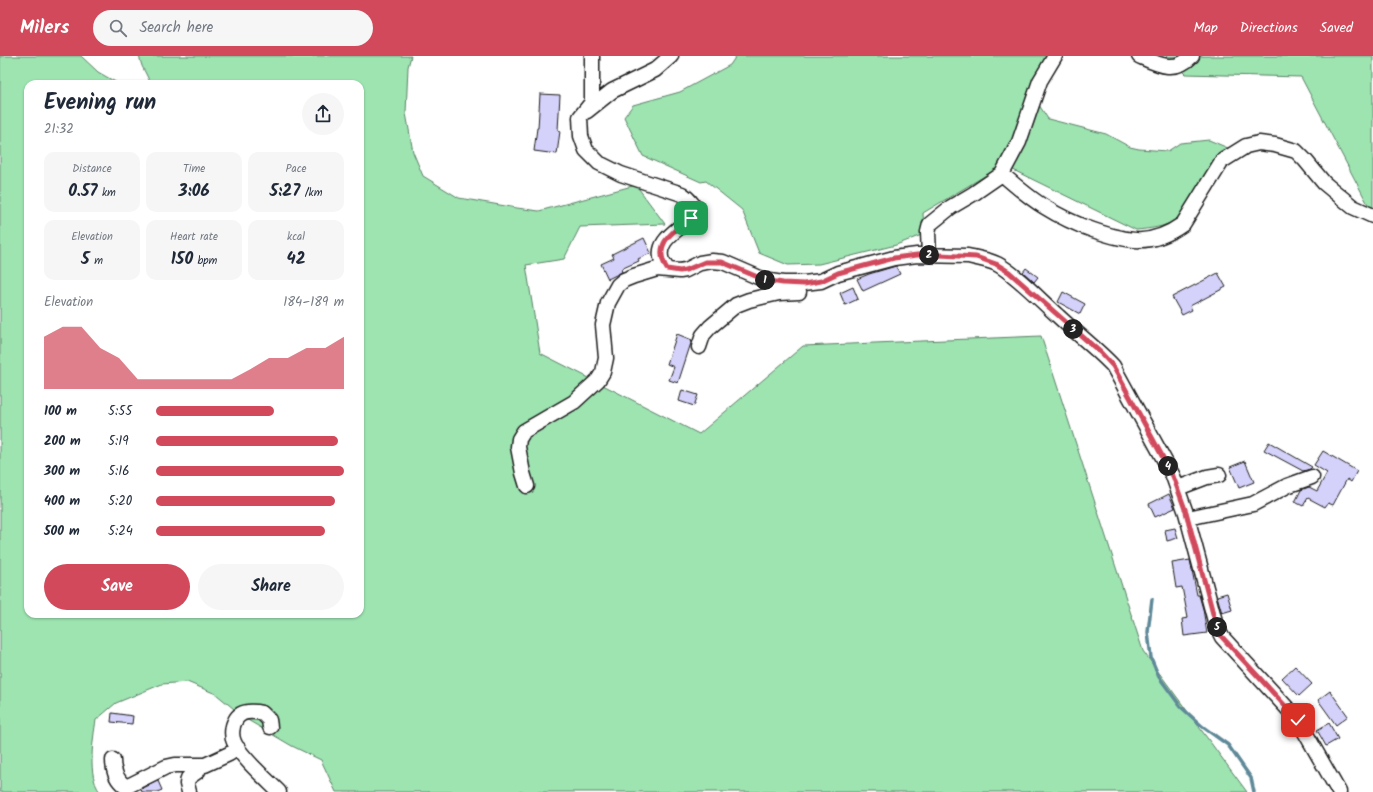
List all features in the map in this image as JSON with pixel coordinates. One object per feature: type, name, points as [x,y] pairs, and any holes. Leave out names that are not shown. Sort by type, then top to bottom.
[{"type":"street","points":[[592,56],[592,102],[580,117],[584,145],[590,154],[599,163],[622,174],[682,194],[691,200],[694,208],[694,214],[691,218],[670,235],[663,245],[662,261],[667,269]]},
{"type":"street","points":[[583,114],[612,91],[655,70],[671,56]]},
{"type":"street","points":[[929,255],[928,232],[930,224],[951,207],[1002,174],[1019,142],[1040,81],[1055,56]]},
{"type":"street","points":[[1138,56],[1161,66],[1177,66],[1187,61],[1192,56]]},
{"type":"street","points":[[1002,174],[1042,206],[1074,224],[1124,240],[1144,240],[1157,238],[1175,230],[1183,224],[1222,161],[1246,146],[1259,143],[1275,145],[1296,151],[1324,183],[1353,207],[1373,216]]},
{"type":"street","points":[[527,486],[519,454],[519,439],[524,431],[574,402],[598,380],[603,372],[606,358],[603,324],[608,303],[618,285],[624,280],[657,269],[680,271],[686,270],[700,263],[717,262],[722,262],[760,278],[783,283],[808,283],[821,281],[838,273],[877,262],[917,255],[976,257],[996,264],[1014,276],[1101,353],[1113,366],[1173,476],[1178,488],[1188,518],[1212,611],[1219,631],[1226,641],[1298,720],[1339,792]]},
{"type":"street","points":[[699,347],[703,335],[710,327],[736,305],[749,300],[779,293],[804,291],[807,288],[808,283]]},
{"type":"street","points":[[1178,488],[1207,477],[1220,475]]},
{"type":"street","points":[[1188,518],[1253,504],[1288,486],[1312,476]]},
{"type":"street","points":[[270,727],[269,720],[262,713],[245,712],[239,715],[234,722],[232,732],[238,748],[279,792]]},
{"type":"street","points":[[113,760],[113,772],[126,787],[159,770],[172,766],[200,766],[214,762],[238,748]]},
{"type":"street","points":[[189,792],[187,784],[188,778],[198,771],[200,766]]},
{"type":"green space","points":[[0,56],[81,56],[98,72],[112,80],[24,80],[24,618],[364,618],[364,80],[149,80],[139,56],[411,56],[408,67],[406,113],[413,152],[423,176],[459,198],[539,211],[636,185],[665,224],[580,227],[564,259],[526,265],[540,353],[699,434],[803,346],[1041,336],[1143,651],[1247,792],[336,792],[321,760],[292,746],[246,719],[216,694],[187,682],[162,684],[116,703],[96,720],[92,767],[93,777],[100,792],[0,792]]},
{"type":"green space","points":[[736,56],[1053,56],[1039,105],[1048,119],[1106,134],[1130,147],[1139,149],[1168,151],[1180,143],[1209,140],[1228,148],[1204,188],[1189,209],[1175,221],[1161,226],[1136,230],[1003,165],[923,213],[924,234],[896,245],[819,264],[788,265],[759,253],[742,210],[706,181],[701,182],[643,156],[624,117],[633,105],[680,92],[730,65]]},
{"type":"green space","points":[[1167,56],[1373,56],[1373,214],[1301,77],[1185,74]]},
{"type":"building","points":[[540,94],[560,95],[558,130],[560,131],[557,154],[534,151],[538,128]]},
{"type":"building","points":[[644,238],[651,253],[638,259],[639,261],[621,269],[622,272],[608,279],[601,264],[614,258],[612,254]]},
{"type":"building","points":[[896,266],[900,274],[863,291],[857,279]]},
{"type":"building","points":[[1026,268],[1038,277],[1034,282],[1023,272]]},
{"type":"building","points":[[1218,273],[1226,287],[1190,306],[1192,310],[1182,315],[1172,297]]},
{"type":"building","points":[[853,287],[858,299],[845,305],[840,293]]},
{"type":"building","points":[[1063,292],[1085,304],[1080,314],[1058,302]]},
{"type":"building","points":[[677,334],[692,340],[678,383],[669,380],[674,367],[667,364]]},
{"type":"building","points":[[682,390],[698,395],[694,406],[679,401]]},
{"type":"building","points":[[1269,442],[1312,467],[1303,471],[1264,450]]},
{"type":"building","points":[[1323,451],[1357,471],[1351,482],[1347,479],[1333,505],[1328,503],[1325,507],[1308,498],[1303,506],[1295,502],[1301,490],[1309,487],[1317,491],[1327,473],[1314,465]]},
{"type":"building","points":[[1245,461],[1254,482],[1239,488],[1230,467]]},
{"type":"building","points":[[1169,494],[1175,508],[1155,517],[1149,504]]},
{"type":"building","points":[[1175,528],[1178,538],[1167,541],[1165,530]]},
{"type":"building","points":[[1190,560],[1197,595],[1199,595],[1203,609],[1207,633],[1184,636],[1182,619],[1188,618],[1182,587],[1176,588],[1172,563]]},
{"type":"building","points":[[1227,593],[1232,610],[1222,613],[1217,596]]},
{"type":"building","points":[[1295,666],[1312,684],[1299,696],[1282,678]]},
{"type":"building","points":[[1330,691],[1348,716],[1336,725],[1318,700]]},
{"type":"building","points":[[112,713],[133,716],[132,724],[111,722]]},
{"type":"building","points":[[1329,723],[1338,739],[1326,746],[1317,730]]},
{"type":"building","points":[[158,781],[162,790],[157,792],[142,792],[141,789]]},
{"type":"waterway","points":[[1152,599],[1148,632],[1151,658],[1159,677],[1181,707],[1203,727],[1228,745],[1251,778],[1254,792]]},
{"type":"route","points":[[691,218],[670,235],[663,245],[662,261],[667,269],[680,271],[692,268],[700,263],[712,261],[722,262],[770,281],[804,284],[821,281],[838,273],[894,258],[917,255],[940,255],[976,257],[996,264],[1009,272],[1101,353],[1113,366],[1173,476],[1178,488],[1186,512],[1216,625],[1222,637],[1298,720]]}]
